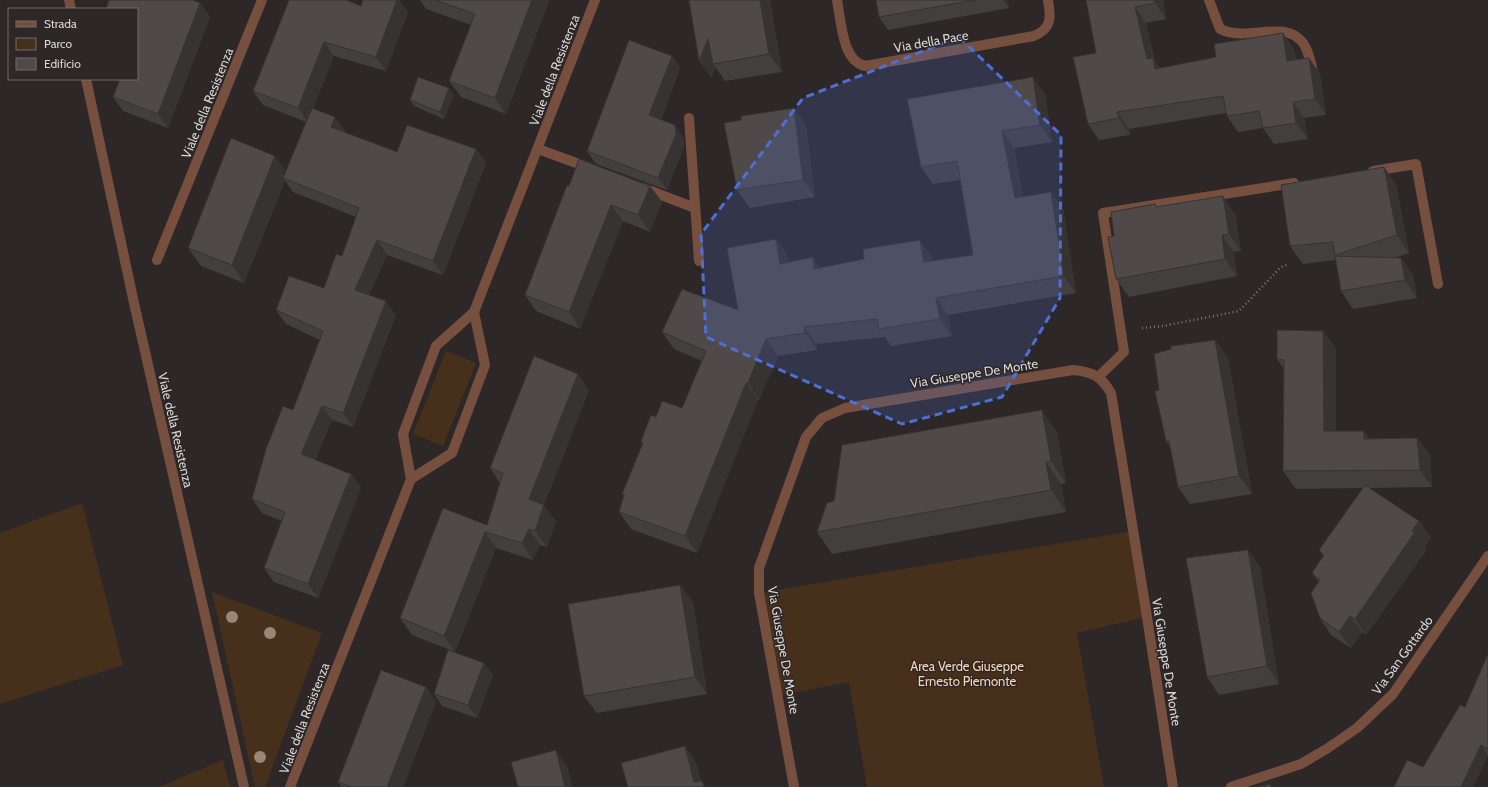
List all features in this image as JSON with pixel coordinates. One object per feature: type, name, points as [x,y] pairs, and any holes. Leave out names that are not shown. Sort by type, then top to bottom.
[{"type":"street","name":"Viale della Resistenza","points":[[157,260],[262,0]]},
{"type":"street","name":"Viale della Resistenza","points":[[290,787],[411,479],[403,434],[436,346],[474,312],[595,0]]},
{"type":"street","name":"Via della Pace","points":[[837,0],[848,53],[855,62],[866,66],[1034,36],[1046,29],[1049,22],[1050,15],[1048,0]]},
{"type":"street","points":[[1209,0],[1220,29],[1236,34],[1253,34],[1280,30],[1288,32],[1303,43],[1312,67]]},
{"type":"street","name":"Viale della Resistenza","points":[[86,80],[134,303],[244,787]]},
{"type":"street","points":[[688,118],[699,261]]},
{"type":"street","points":[[538,149],[602,173]]},
{"type":"street","points":[[1361,173],[1416,164],[1438,284]]},
{"type":"street","points":[[1098,377],[1124,352],[1103,213],[1306,181]]},
{"type":"street","points":[[631,184],[695,208]]},
{"type":"street","points":[[411,479],[452,452],[480,380],[485,365],[474,312]]},
{"type":"street","name":"Via Giuseppe De Monte","points":[[794,787],[759,593],[759,568],[806,437],[822,418],[845,408],[1073,370],[1088,372],[1103,380],[1111,393],[1173,787]]},
{"type":"street","name":"Via San Gottardo","points":[[1231,787],[1301,764],[1357,728],[1393,694],[1488,556]]},
{"type":"path","points":[[1124,352],[1128,348],[1127,342],[1134,330],[1239,311],[1281,267],[1289,264]]},
{"type":"highlighted area","points":[[959,37],[1061,135],[1060,298],[1002,397],[902,424],[706,337],[701,234],[803,98]]},
{"type":"green space","points":[[446,351],[476,363],[443,446],[413,434]]},
{"type":"green space","points":[[82,503],[123,665],[0,704],[0,533]]},
{"type":"green space","name":"Area Verde Giuseppe Ernesto Piemonte","points":[[1133,531],[1147,617],[1077,633],[1104,787],[867,787],[849,682],[778,696],[759,593]]},
{"type":"green space","points":[[212,592],[322,633],[265,787],[255,787]]},
{"type":"green space","points":[[223,760],[230,787],[159,787],[161,786]]},
{"type":"building","points":[[109,0],[193,0],[200,3],[158,114],[113,97],[120,80],[138,80],[138,8],[106,8]]},
{"type":"building","points":[[289,0],[346,0],[361,6],[363,0],[397,0],[376,57],[324,42],[298,108],[253,91]]},
{"type":"building","points":[[435,0],[532,0],[495,98],[449,81],[475,14]]},
{"type":"building","points":[[689,0],[760,0],[769,54],[713,64],[708,39],[699,61]]},
{"type":"building","points":[[876,0],[975,0],[879,17]]},
{"type":"building","points":[[1086,0],[1154,0],[1155,3],[1135,7],[1147,59],[1153,58],[1155,69],[1216,57],[1214,44],[1283,33],[1287,61],[1309,58],[1315,99],[1293,102],[1296,123],[1263,128],[1259,111],[1227,116],[1223,96],[1117,112],[1119,118],[1088,124],[1073,57],[1096,53]]},
{"type":"building","points":[[629,40],[672,56],[649,115],[675,125],[676,134],[658,178],[587,151]]},
{"type":"building","points":[[418,77],[449,88],[440,112],[410,100]]},
{"type":"building","points":[[1033,77],[1040,125],[1002,131],[1015,198],[1051,192],[1064,276],[936,298],[940,319],[879,329],[877,319],[804,327],[805,333],[766,339],[748,383],[746,383],[685,536],[619,512],[624,495],[622,494],[643,443],[641,441],[651,415],[656,417],[662,401],[682,408],[706,351],[662,332],[682,289],[738,310],[727,248],[776,239],[780,264],[813,257],[814,269],[864,259],[863,249],[920,240],[924,262],[973,255],[957,161],[921,167],[907,99]]},
{"type":"building","points":[[312,108],[335,117],[331,127],[397,152],[407,125],[476,149],[433,261],[377,240],[355,290],[386,301],[343,413],[322,406],[301,454],[351,474],[308,584],[264,568],[285,512],[252,499],[266,449],[283,406],[293,410],[323,331],[276,310],[289,276],[324,288],[336,254],[342,256],[359,208],[283,178]]},
{"type":"building","points":[[794,108],[803,180],[737,190],[724,123],[741,120],[741,116]]},
{"type":"building","points":[[231,138],[275,156],[232,265],[188,248]]},
{"type":"building","points":[[579,159],[650,186],[638,215],[611,205],[569,312],[525,295],[567,185],[569,186]]},
{"type":"building","points":[[1384,167],[1397,235],[1335,255],[1333,242],[1290,246],[1281,185]]},
{"type":"building","points":[[1223,196],[1229,234],[1222,235],[1225,259],[1116,279],[1108,237],[1114,236],[1111,212],[1155,204],[1156,207]]},
{"type":"building","points":[[1335,256],[1401,258],[1405,280],[1341,291]]},
{"type":"building","points":[[1277,330],[1323,331],[1324,431],[1364,431],[1364,439],[1417,438],[1420,470],[1283,471],[1284,360],[1277,359]]},
{"type":"building","points":[[1215,340],[1239,476],[1178,487],[1169,441],[1166,441],[1155,391],[1159,390],[1154,354],[1171,349],[1171,346]]},
{"type":"building","points":[[534,356],[578,374],[529,499],[544,505],[535,531],[529,529],[522,543],[485,532],[444,636],[400,618],[443,508],[487,525],[503,473],[490,468]]},
{"type":"building","points":[[1042,410],[1051,461],[1046,462],[1051,490],[817,532],[827,503],[834,501],[842,445]]},
{"type":"building","points":[[1365,485],[1419,521],[1412,531],[1415,532],[1355,619],[1350,616],[1339,632],[1320,618],[1311,593],[1320,580],[1312,573],[1324,555],[1319,550]]},
{"type":"building","points":[[1248,550],[1267,666],[1207,677],[1186,558]]},
{"type":"building","points":[[680,585],[695,677],[584,696],[568,604]]},
{"type":"building","points":[[448,650],[484,663],[468,705],[434,694]]},
{"type":"building","points":[[1488,654],[1488,749],[1481,745],[1461,787],[1394,787],[1407,760],[1423,767],[1460,705],[1465,707]]},
{"type":"building","points":[[381,670],[426,687],[387,787],[352,787],[338,782]]},
{"type":"building","points":[[685,746],[694,782],[702,781],[704,787],[628,787],[621,763]]},
{"type":"building","points":[[556,750],[565,787],[518,787],[511,762]]},
{"type":"building","points":[[1270,784],[1271,787],[1258,787]]}]
